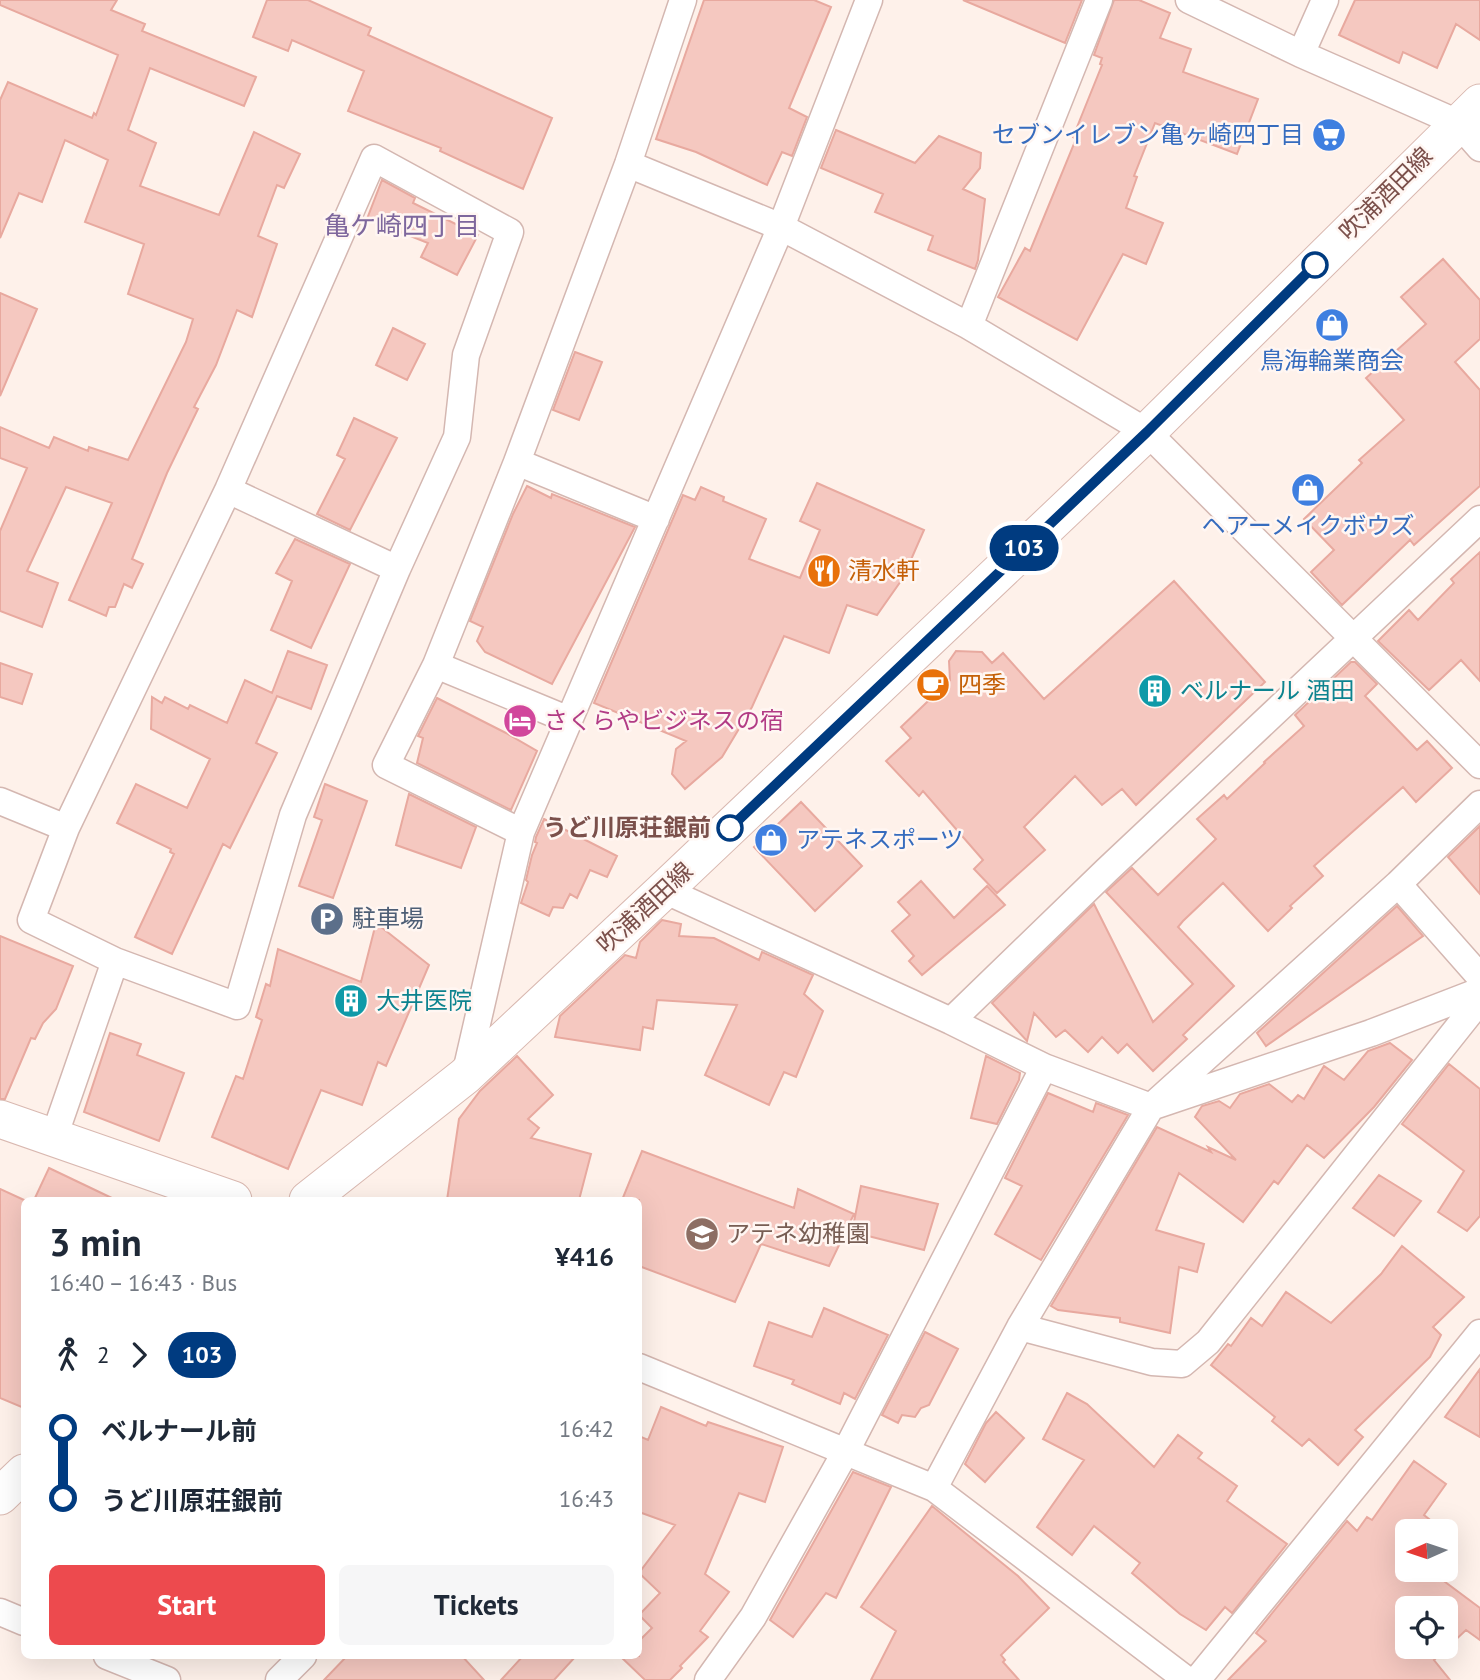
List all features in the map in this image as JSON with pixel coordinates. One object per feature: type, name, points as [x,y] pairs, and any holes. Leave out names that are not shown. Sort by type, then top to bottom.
[{"type":"main road","name":"吹浦酒田線","points":[[312,1197],[465,1076],[1473,125]]},
{"type":"main road","points":[[0,1119],[224,1197]]},
{"type":"main road","points":[[0,1496],[21,1476]]},
{"type":"street","points":[[521,832],[386,765],[436,665],[517,461],[628,164],[683,0]]},
{"type":"street","points":[[465,1076],[521,832],[781,227],[869,0]]},
{"type":"street","points":[[969,326],[1099,0]]},
{"type":"street","points":[[1189,0],[1301,54],[1473,125]]},
{"type":"street","points":[[1301,54],[1325,0]]},
{"type":"street","points":[[374,158],[510,232],[466,355],[457,437],[397,569],[293,815],[237,1006],[115,961],[31,920],[66,828],[228,490],[374,158]]},
{"type":"street","points":[[628,164],[781,227],[969,326],[1147,432],[1480,765]]},
{"type":"street","points":[[517,461],[656,519]]},
{"type":"street","points":[[228,490],[397,569]]},
{"type":"street","points":[[951,1021],[1107,870],[1480,519]]},
{"type":"street","points":[[436,665],[569,720]]},
{"type":"street","points":[[0,801],[66,828]]},
{"type":"street","points":[[934,1488],[1020,1327],[1151,1107],[1398,884],[1480,804]]},
{"type":"street","points":[[1398,884],[1480,977]]},
{"type":"street","points":[[664,890],[951,1021],[1044,1067],[1151,1107],[1371,1033],[1480,991]]},
{"type":"street","points":[[54,1137],[115,961]]},
{"type":"street","points":[[1020,1327],[1152,1362],[1182,1364],[1208,1342],[1480,1000]]},
{"type":"street","points":[[708,1680],[752,1617],[846,1451],[1044,1067]]},
{"type":"street","points":[[1197,1680],[1480,1333]]},
{"type":"street","points":[[642,1368],[934,1488],[1187,1680]]},
{"type":"street","points":[[0,1612],[21,1621]]},
{"type":"street","points":[[114,1659],[167,1680]]},
{"type":"street","points":[[279,1680],[300,1659]]},
{"type":"building","points":[[0,0],[117,0],[111,10],[145,24],[142,31],[256,77],[244,106],[150,68],[128,130],[156,143],[140,186],[219,215],[254,132],[300,154],[284,188],[277,185],[258,236],[277,244],[252,317],[237,310],[216,365],[194,407],[198,409],[167,473],[132,559],[143,564],[132,588],[124,584],[115,607],[109,607],[106,616],[69,600],[112,503],[66,487],[27,571],[58,583],[42,627],[0,611],[0,531],[27,468],[0,458],[0,427],[49,448],[54,437],[88,451],[89,447],[128,460],[186,342],[193,319],[128,294],[144,244],[85,222],[108,160],[65,140],[42,202],[19,193],[0,238],[0,100],[8,82],[92,118],[94,113],[96,115],[118,55],[0,5]]},
{"type":"building","points":[[267,0],[308,0],[371,28],[368,35],[552,118],[523,189],[440,151],[441,148],[348,111],[364,71],[292,40],[288,51],[253,37]]},
{"type":"building","points":[[704,0],[814,0],[831,7],[789,108],[807,117],[792,156],[782,152],[767,185],[696,152],[656,139]]},
{"type":"building","points":[[963,0],[1082,0],[1065,43]]},
{"type":"building","points":[[1114,0],[1139,0],[1170,13],[1160,38],[1191,49],[1183,72],[1258,99],[1237,154],[1155,123],[1134,176],[1137,177],[1126,208],[1163,223],[1146,264],[1123,254],[1077,340],[998,297],[1025,248],[1030,251],[1076,139],[1073,137],[1102,65],[1102,58],[1094,55]]},
{"type":"building","points":[[1355,0],[1480,0],[1480,40],[1456,24],[1437,68],[1403,52],[1399,63],[1339,35]]},
{"type":"building","points":[[836,130],[915,163],[939,136],[981,153],[980,168],[963,189],[985,199],[975,269],[928,250],[933,236],[875,212],[883,194],[821,168]]},
{"type":"building","points":[[382,180],[415,198],[413,203],[478,235],[457,275],[421,257],[428,243],[367,219]]},
{"type":"building","points":[[1443,259],[1480,300],[1480,339],[1455,362],[1480,390],[1480,486],[1414,545],[1410,540],[1342,605],[1311,572],[1334,550],[1304,519],[1362,463],[1359,460],[1404,420],[1366,378],[1426,324],[1401,297]]},
{"type":"building","points":[[0,293],[37,309],[0,396]]},
{"type":"building","points":[[393,328],[425,344],[407,380],[376,365]]},
{"type":"building","points":[[575,352],[602,362],[579,420],[553,410]]},
{"type":"building","points":[[354,418],[397,438],[350,530],[317,514],[345,459],[337,455]]},
{"type":"building","points":[[817,483],[924,530],[903,578],[877,615],[847,605],[829,653],[784,636],[752,707],[722,757],[685,789],[672,774],[676,749],[686,741],[594,703],[683,495],[695,500],[701,487],[724,497],[723,501],[766,519],[749,559],[800,578],[820,530],[800,521]]},
{"type":"building","points":[[527,486],[551,498],[552,494],[635,527],[552,684],[485,652],[477,641],[483,627],[470,621]]},
{"type":"building","points":[[295,539],[350,564],[311,648],[271,630],[292,581],[276,573]]},
{"type":"building","points":[[1480,552],[1480,681],[1461,660],[1429,690],[1378,641],[1409,610],[1418,620],[1454,583],[1451,579]]},
{"type":"building","points":[[1174,581],[1265,682],[1136,805],[1122,789],[1102,805],[1075,776],[1024,827],[1045,850],[997,893],[974,869],[983,860],[923,791],[919,796],[886,761],[911,738],[901,727],[950,680],[949,661],[956,651],[982,652],[992,663],[1003,653],[1044,699]]},
{"type":"building","points":[[288,651],[327,665],[311,709],[277,696],[256,743],[277,753],[230,848],[223,844],[172,954],[135,937],[174,854],[170,852],[171,849],[117,823],[136,784],[187,808],[210,759],[151,729],[152,697],[162,703],[165,697],[188,709],[190,705],[227,723],[245,680],[272,693]]},
{"type":"building","points":[[1351,662],[1355,662],[1377,684],[1365,696],[1417,750],[1427,741],[1452,768],[1416,802],[1403,787],[1314,866],[1323,876],[1290,906],[1292,908],[1268,931],[1223,883],[1183,921],[1178,927],[1234,986],[1183,1035],[1187,1039],[1153,1071],[1127,1044],[1118,1053],[1102,1037],[1088,1052],[1065,1030],[1056,1037],[1034,1013],[1027,1041],[992,1003],[1094,904],[1153,1022],[1193,984],[1106,892],[1132,868],[1158,895],[1216,839],[1197,819],[1224,795],[1227,799],[1304,726],[1295,715]]},
{"type":"building","points":[[0,663],[32,674],[22,704],[0,697]]},
{"type":"building","points":[[437,698],[537,751],[511,810],[417,763],[423,738],[418,736]]},
{"type":"building","points":[[325,784],[367,801],[333,898],[299,886],[322,820],[314,817]]},
{"type":"building","points":[[409,794],[476,827],[461,868],[396,845]]},
{"type":"building","points":[[801,802],[862,866],[815,911],[754,847]]},
{"type":"building","points":[[544,819],[617,856],[607,877],[590,870],[577,898],[570,894],[563,908],[553,907],[549,916],[521,903],[537,843],[536,837]]},
{"type":"building","points":[[1480,826],[1480,894],[1448,857]]},
{"type":"building","points":[[921,881],[954,918],[987,886],[1005,905],[922,975],[909,961],[914,956],[892,931],[910,915],[898,902]]},
{"type":"building","points":[[1397,906],[1423,936],[1266,1046],[1257,1033]]},
{"type":"building","points":[[662,920],[681,924],[679,936],[714,938],[759,960],[762,952],[813,975],[804,994],[823,1011],[796,1077],[784,1072],[769,1105],[705,1075],[737,1005],[657,1000],[653,1029],[643,1027],[640,1050],[555,1037],[560,1016],[625,955],[636,958],[640,942]]},
{"type":"building","points":[[376,923],[429,965],[386,1066],[378,1062],[362,1105],[321,1090],[288,1169],[212,1137],[236,1076],[243,1079],[262,1020],[256,1017],[266,984],[270,986],[278,949],[361,982]]},
{"type":"building","points":[[0,936],[73,966],[56,1009],[43,1023],[35,1039],[31,1038],[5,1099],[0,1099]]},
{"type":"building","points":[[110,1033],[141,1044],[137,1055],[184,1073],[159,1141],[84,1112]]},
{"type":"building","points":[[1390,1043],[1412,1060],[1374,1107],[1324,1158],[1307,1145],[1278,1184],[1274,1181],[1243,1222],[1179,1173],[1156,1230],[1204,1244],[1197,1272],[1179,1267],[1170,1333],[1120,1322],[1120,1318],[1058,1310],[1051,1306],[1157,1127],[1211,1152],[1208,1147],[1236,1160],[1195,1117],[1202,1106],[1219,1101],[1230,1108],[1240,1094],[1269,1084],[1292,1102],[1298,1095],[1304,1099],[1324,1066],[1344,1080],[1368,1051]]},
{"type":"building","points":[[517,1056],[553,1095],[528,1119],[539,1128],[531,1138],[591,1154],[580,1197],[447,1197],[459,1119],[480,1091]]},
{"type":"building","points":[[986,1056],[1020,1073],[997,1124],[971,1118]]},
{"type":"building","points":[[1449,1064],[1480,1089],[1480,1216],[1467,1231],[1438,1212],[1464,1171],[1402,1124]]},
{"type":"building","points":[[1048,1093],[1093,1112],[1096,1103],[1128,1115],[1041,1260],[995,1234],[1022,1186],[1005,1178]]},
{"type":"building","name":"アテネ幼稚園","points":[[642,1151],[794,1208],[798,1189],[854,1214],[829,1266],[761,1244],[735,1302],[642,1267],[642,1197],[623,1197]]},
{"type":"building","points":[[49,1168],[110,1197],[35,1197]]},
{"type":"building","points":[[1379,1175],[1421,1201],[1394,1236],[1353,1208]]},
{"type":"building","points":[[861,1186],[938,1204],[924,1250],[852,1232]]},
{"type":"building","points":[[0,1189],[21,1199],[21,1407],[0,1398]]},
{"type":"building","points":[[1402,1246],[1464,1297],[1433,1327],[1441,1335],[1430,1357],[1355,1430],[1363,1437],[1338,1465],[1309,1439],[1302,1446],[1272,1421],[1275,1417],[1211,1365],[1228,1344],[1231,1346],[1251,1318],[1262,1326],[1286,1292],[1331,1323],[1381,1274]]},
{"type":"building","points":[[824,1308],[888,1335],[855,1399],[844,1393],[840,1404],[792,1384],[794,1380],[754,1366],[769,1322],[812,1337]]},
{"type":"building","points":[[925,1332],[958,1349],[929,1405],[921,1408],[915,1417],[902,1415],[898,1423],[882,1415]]},
{"type":"building","points":[[1480,1369],[1480,1437],[1445,1417]]},
{"type":"building","points":[[1067,1393],[1087,1404],[1154,1467],[1178,1435],[1202,1453],[1198,1458],[1237,1486],[1227,1501],[1287,1544],[1232,1613],[1225,1607],[1206,1630],[1180,1614],[1132,1573],[1140,1563],[1094,1526],[1072,1555],[1037,1527],[1084,1460],[1043,1439]]},
{"type":"building","points":[[661,1407],[706,1426],[708,1422],[783,1447],[765,1502],[739,1493],[705,1574],[729,1592],[700,1631],[708,1637],[670,1680],[645,1680],[623,1659],[642,1659],[642,1638],[652,1628],[642,1618],[642,1612],[660,1593],[642,1576],[642,1569],[675,1525],[642,1513],[642,1437],[648,1440]]},
{"type":"building","points":[[996,1412],[1024,1438],[985,1482],[965,1464],[986,1423]]},
{"type":"building","points":[[1414,1461],[1446,1484],[1424,1515],[1429,1519],[1395,1519],[1395,1582],[1445,1582],[1480,1608],[1480,1640],[1466,1630],[1458,1638],[1458,1596],[1395,1596],[1395,1659],[1435,1659],[1450,1680],[1228,1680],[1266,1641],[1256,1633],[1347,1521],[1357,1531],[1367,1517],[1372,1520]]},
{"type":"building","points":[[853,1472],[891,1487],[836,1598],[826,1593],[793,1637],[770,1620]]},
{"type":"building","points":[[932,1506],[1018,1576],[1049,1608],[1001,1655],[1005,1660],[1003,1662],[1019,1680],[871,1680],[896,1631],[861,1607]]},
{"type":"building","points":[[344,1659],[465,1659],[484,1680],[324,1680]]},
{"type":"building","points":[[520,1659],[573,1659],[554,1680],[501,1680]]},
{"type":"bus line","name":"103","points":[[730,828],[1147,432],[1315,265]]},
{"type":"place","name":"セブンイレブン亀ヶ崎四丁目","points":[[1329,135]]},
{"type":"place","name":"鳥海輪業商会","points":[[1332,325]]},
{"type":"place","name":"ヘアーメイクボウズ","points":[[1308,490]]},
{"type":"place","name":"清水軒","points":[[824,571]]},
{"type":"place","name":"四季","points":[[933,685]]},
{"type":"place","name":"ベルナール 酒田","points":[[1155,691]]},
{"type":"place","name":"さくらやビジネスの宿","points":[[520,721]]},
{"type":"place","name":"うど川原荘銀前","points":[[730,828]]},
{"type":"place","name":"アテネスポーツ","points":[[771,840]]},
{"type":"place","name":"駐車場","points":[[327,919]]},
{"type":"place","name":"大井医院","points":[[351,1001]]},
{"type":"place","name":"アテネ幼稚園","points":[[702,1234]]},
{"type":"district","name":"亀ケ崎四丁目","points":[[402,226]]}]
